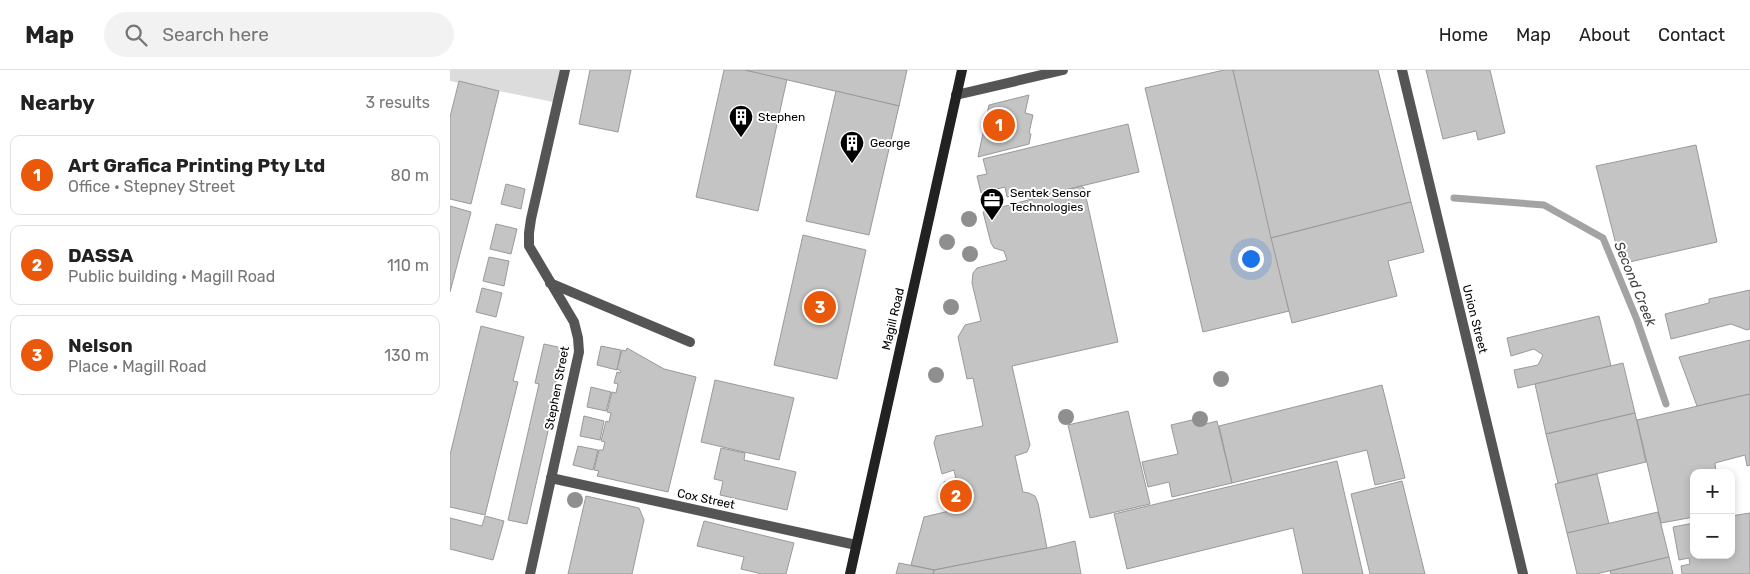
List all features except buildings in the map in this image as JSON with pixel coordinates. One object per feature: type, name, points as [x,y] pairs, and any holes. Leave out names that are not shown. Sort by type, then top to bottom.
[{"type":"main road","name":"Magill Road","points":[[850,574],[962,70]]},
{"type":"street","name":"Stephen Street","points":[[530,574],[579,352],[574,322],[529,246],[528,233],[565,70]]},
{"type":"street","points":[[956,95],[1063,70]]},
{"type":"street","name":"Union Street","points":[[1402,70],[1523,574]]},
{"type":"street","points":[[550,283],[690,342]]},
{"type":"street","name":"Cox Street","points":[[551,478],[856,545]]},
{"type":"shaded area","points":[[450,70],[565,70],[558,103],[450,81]]},
{"type":"waterway","name":"Second Creek","points":[[1454,198],[1544,205],[1603,238],[1637,320],[1666,404]]},
{"type":"place","name":"Art Grafica Printing Pty Ltd","points":[[999,125]]},
{"type":"place","name":"Stephen","points":[[741,138]]},
{"type":"place","name":"George","points":[[852,164]]},
{"type":"place","name":"Sentek Sensor Technologies","points":[[992,221]]},
{"type":"place","name":"Nelson","points":[[820,307]]},
{"type":"place","name":"DASSA","points":[[956,496]]}]
